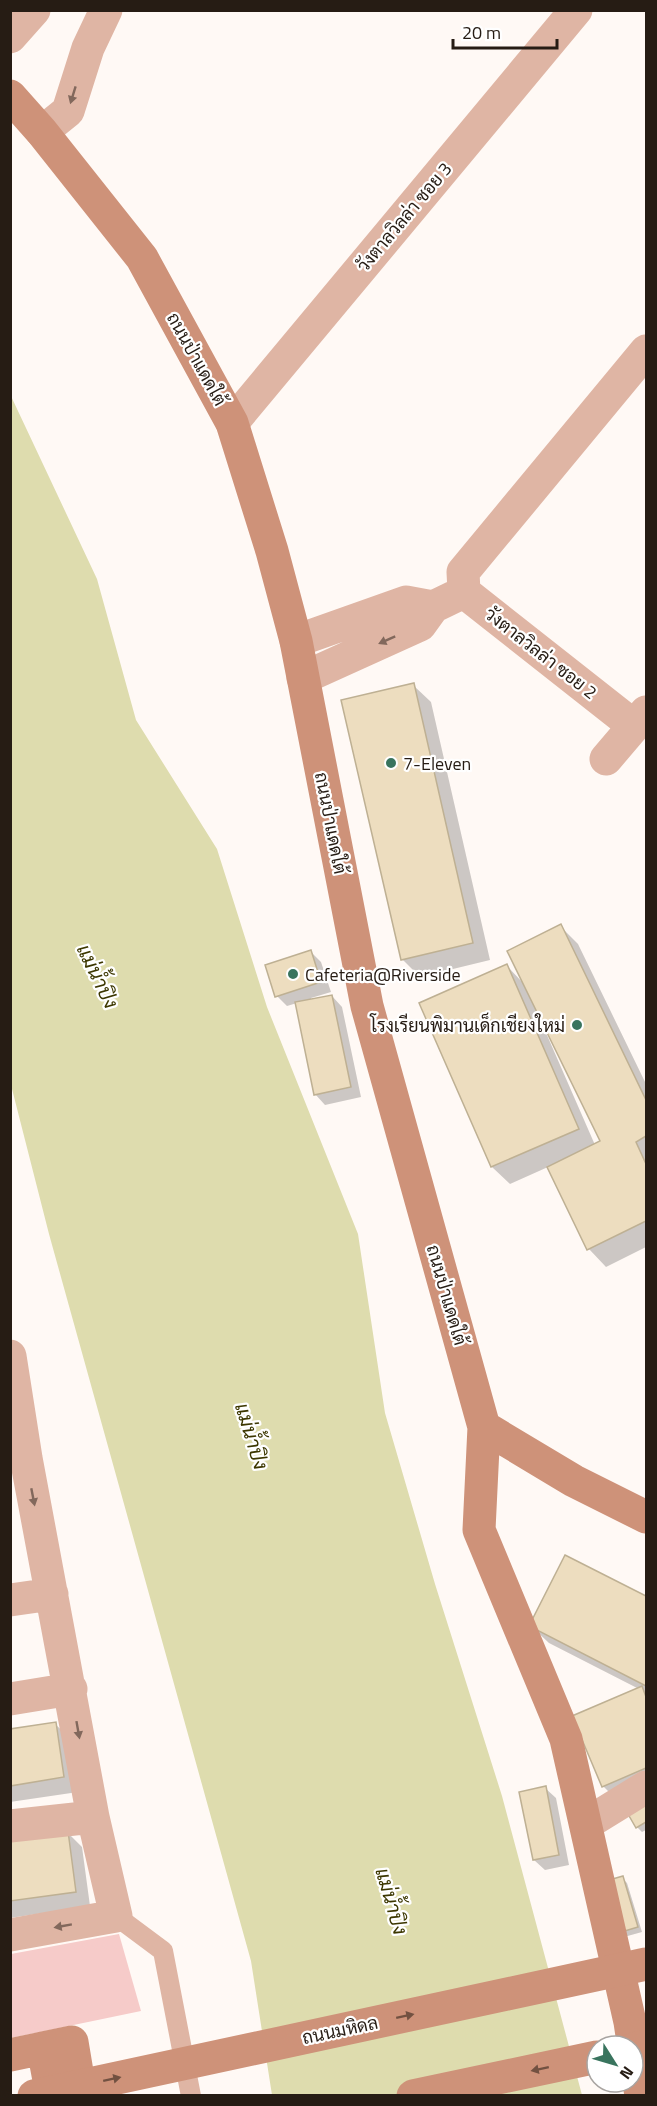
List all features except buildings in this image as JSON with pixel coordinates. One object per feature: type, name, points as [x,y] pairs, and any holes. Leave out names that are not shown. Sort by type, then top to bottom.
[{"type":"street","points":[[10,37],[34,10]]},
{"type":"street","points":[[42,132],[68,111],[88,48],[106,10]]},
{"type":"street","name":"วังตาลวิลล่า ซอย 3","points":[[232,423],[576,10]]},
{"type":"street","name":"ถนนป่าแดดใต้","points":[[10,96],[42,132],[142,258],[232,423],[272,551],[296,641],[367,1006],[484,1427],[479,1530],[566,1739],[630,2022],[641,2096]]},
{"type":"street","points":[[303,678],[420,625],[433,607],[464,582],[646,351]]},
{"type":"street","name":"วังตาลวิลล่า ซอย 2","points":[[464,582],[640,719]]},
{"type":"street","points":[[296,641],[406,602],[433,607]]},
{"type":"street","points":[[606,759],[640,719]]},
{"type":"street","points":[[10,1356],[18,1459],[52,1594],[93,1817],[116,1916],[10,1935]]},
{"type":"street","points":[[484,1427],[574,1481],[646,1517]]},
{"type":"street","points":[[10,1600],[52,1594]]},
{"type":"street","points":[[10,1699],[71,1689]]},
{"type":"street","points":[[586,1824],[646,1787]]},
{"type":"street","points":[[10,1826],[93,1817]]},
{"type":"street","name":"ถนนมหิดล","points":[[34,2096],[646,1964]]},
{"type":"street","points":[[10,2055],[72,2042],[81,2096]]},
{"type":"street","points":[[43,2048],[52,2096]]},
{"type":"street","points":[[413,2096],[585,2060]]},
{"type":"lane","points":[[116,1916],[163,1951],[191,2096]]},
{"type":"shaded area","points":[[119,1934],[141,2011],[11,2038],[11,1954]]},
{"type":"water","name":"แม่น้ำปิง","points":[[10,394],[97,579],[136,720],[217,849],[267,1007],[358,1234],[385,1413],[435,1584],[502,1796],[582,2095],[272,2095],[251,1961],[49,1234],[11,1085]]},
{"type":"place","name":"7-Eleven","points":[[391,763]]},
{"type":"place","name":"Cafeteria@Riverside","points":[[293,974]]},
{"type":"place","name":"โรงเรียนพิมานเด็กเชียงใหม่","points":[[577,1025]]}]
